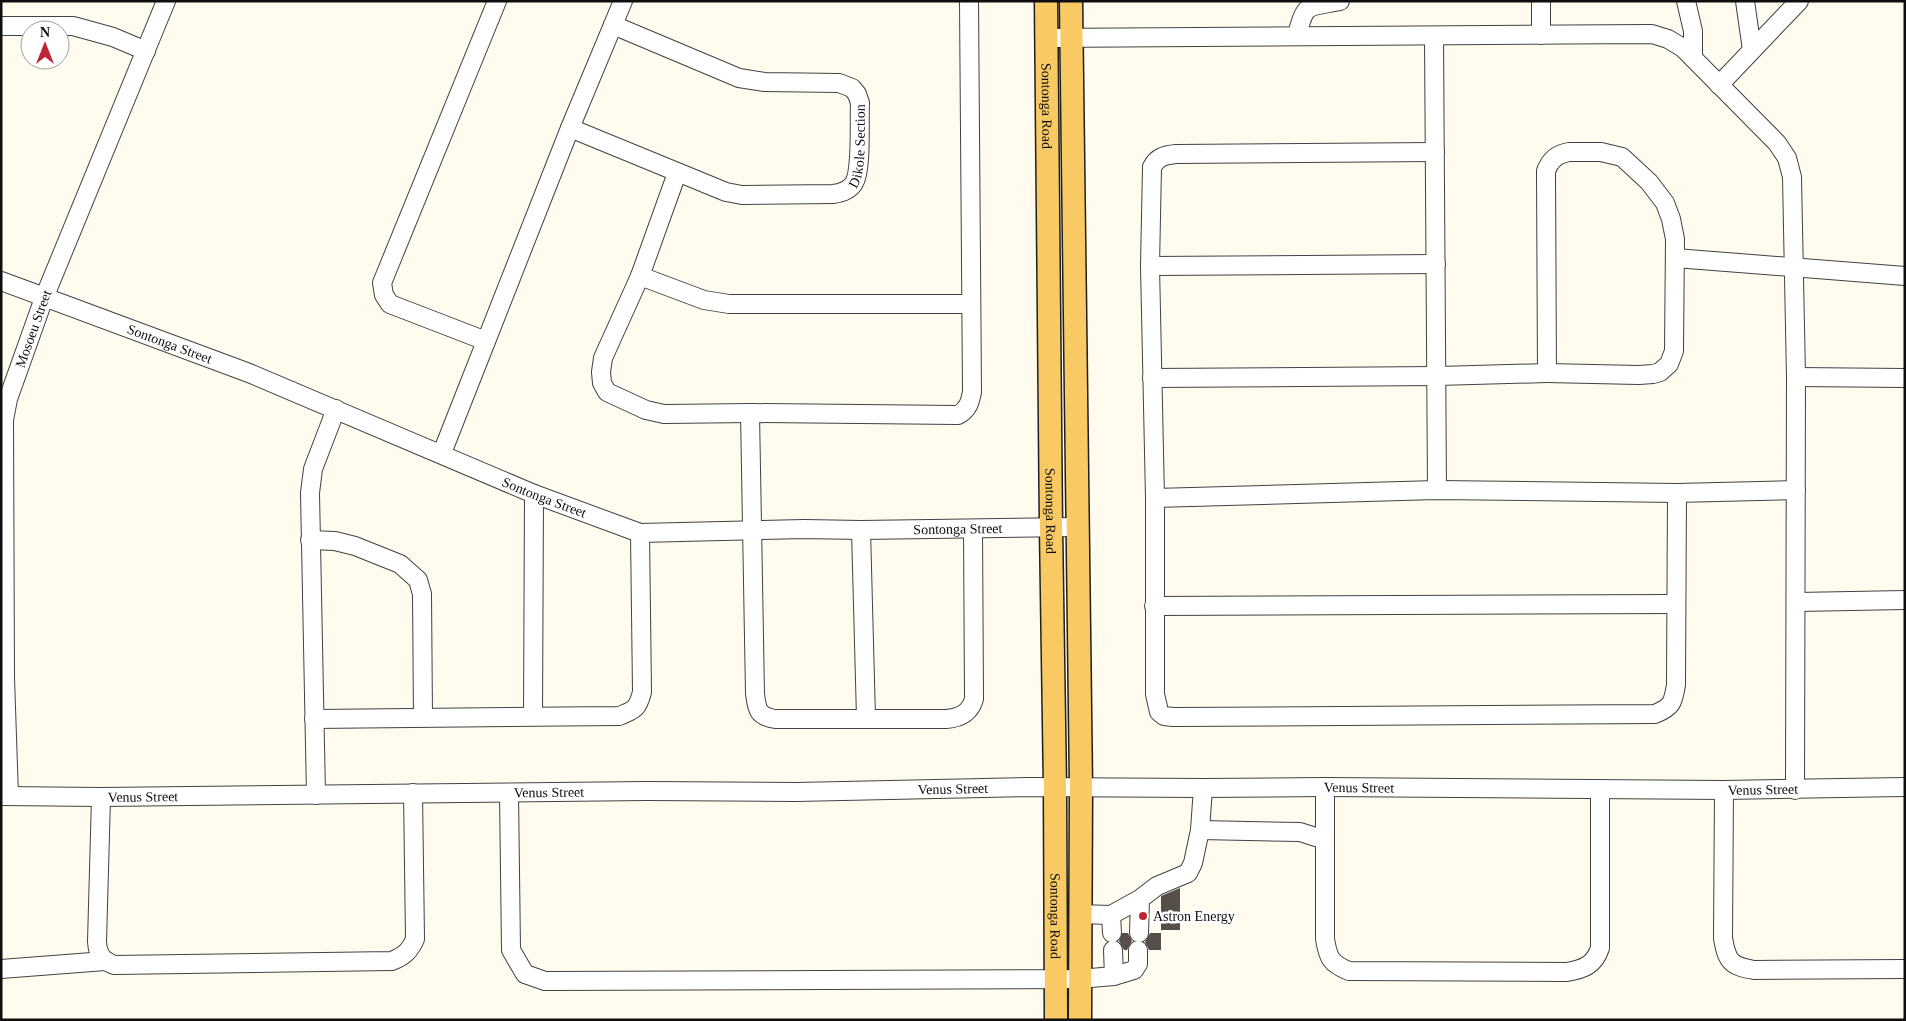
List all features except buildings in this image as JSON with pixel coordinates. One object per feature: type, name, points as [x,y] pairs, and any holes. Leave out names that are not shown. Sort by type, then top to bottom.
[{"type":"main road","name":"Sontonga Road","points":[[1046,1],[1056,1020]]},
{"type":"main road","name":"Sontonga Road","points":[[1071,1],[1080,787],[1080,1020]]},
{"type":"street","name":"Mosoeu Street","points":[[5,796],[3,678],[4,420],[8,399],[44,298],[166,1]]},
{"type":"street","points":[[486,342],[390,304],[384,295],[382,283],[497,1]]},
{"type":"street","points":[[442,453],[622,1]]},
{"type":"street","points":[[677,173],[640,276],[603,358],[600,372],[602,383],[607,392],[646,410],[664,414],[958,415],[964,412],[969,404],[972,392],[969,1]]},
{"type":"street","points":[[1297,35],[1303,12],[1311,6],[1340,1]]},
{"type":"street","points":[[1541,1],[1541,35]]},
{"type":"street","points":[[1686,1],[1693,30],[1693,58]]},
{"type":"street","points":[[1745,1],[1752,50]]},
{"type":"street","points":[[1719,85],[1799,1]]},
{"type":"street","name":"Dikole Section","points":[[570,128],[677,173],[726,192],[742,195],[833,194],[850,188],[857,175],[860,103],[857,94],[847,85],[839,83],[765,82],[738,78],[613,25]]},
{"type":"street","points":[[1,26],[73,26],[113,37],[146,51]]},
{"type":"street","points":[[1046,38],[1652,34],[1676,43],[1693,58],[1777,143],[1787,158],[1792,177],[1796,377],[1797,602],[1795,790]]},
{"type":"street","points":[[1434,36],[1438,376],[1437,490]]},
{"type":"street","points":[[1434,152],[1187,154],[1162,157],[1154,163],[1151,173],[1150,266],[1155,498],[1155,694],[1159,712],[1164,716],[1655,714],[1666,709],[1673,701],[1676,685],[1677,493]]},
{"type":"street","points":[[1152,378],[1438,376],[1547,373],[1639,376],[1653,374],[1669,364],[1674,351],[1675,258],[1673,230],[1665,203],[1658,192],[1626,160],[1616,155],[1601,152],[1562,153],[1553,159],[1547,168],[1547,373]]},
{"type":"street","points":[[1675,258],[1905,276]]},
{"type":"street","points":[[1150,266],[1436,264]]},
{"type":"street","points":[[640,276],[704,300],[729,304],[971,304]]},
{"type":"street","name":"Sontonga Street","points":[[1,281],[249,373],[442,453],[534,494],[640,533],[804,529],[1077,528]]},
{"type":"street","points":[[1796,377],[1905,378]]},
{"type":"street","points":[[316,795],[310,493],[313,469],[336,409]]},
{"type":"street","points":[[750,413],[755,694],[756,706],[760,714],[765,717],[775,719],[958,718],[967,713],[974,699],[973,529]]},
{"type":"street","points":[[1155,498],[1437,490],[1677,493],[1796,490]]},
{"type":"street","points":[[533,716],[534,494]]},
{"type":"street","points":[[861,530],[866,718]]},
{"type":"street","points":[[314,719],[619,716],[632,711],[639,704],[642,692],[640,533]]},
{"type":"street","points":[[310,540],[335,541],[355,546],[400,564],[418,580],[422,594],[423,717]]},
{"type":"street","points":[[1797,602],[1905,600]]},
{"type":"street","points":[[1154,606],[1676,604]]},
{"type":"street","name":"Venus Street","points":[[5,796],[796,792],[1055,787],[1795,790],[1905,787]]},
{"type":"street","points":[[1325,787],[1325,939],[1331,961],[1349,971],[1566,972],[1585,968],[1594,962],[1600,948],[1600,790]]},
{"type":"street","points":[[1079,914],[1111,915],[1140,899],[1157,886],[1188,873],[1193,862],[1200,830],[1203,788]]},
{"type":"street","points":[[1724,790],[1723,938],[1729,960],[1735,966],[1754,970],[1905,969]]},
{"type":"street","points":[[509,792],[511,950],[525,974],[545,981],[1079,979],[1114,976],[1137,968],[1140,899]]},
{"type":"street","points":[[101,797],[96,942],[98,953],[104,961],[114,966],[392,960],[404,956],[411,949],[415,939],[414,793]]},
{"type":"street","points":[[1200,830],[1300,832],[1325,840]]},
{"type":"street","points":[[1111,915],[1114,976]]},
{"type":"street","points":[[1,969],[104,961]]},
{"type":"place","name":"Astron Energy","points":[[1143,916]]}]
